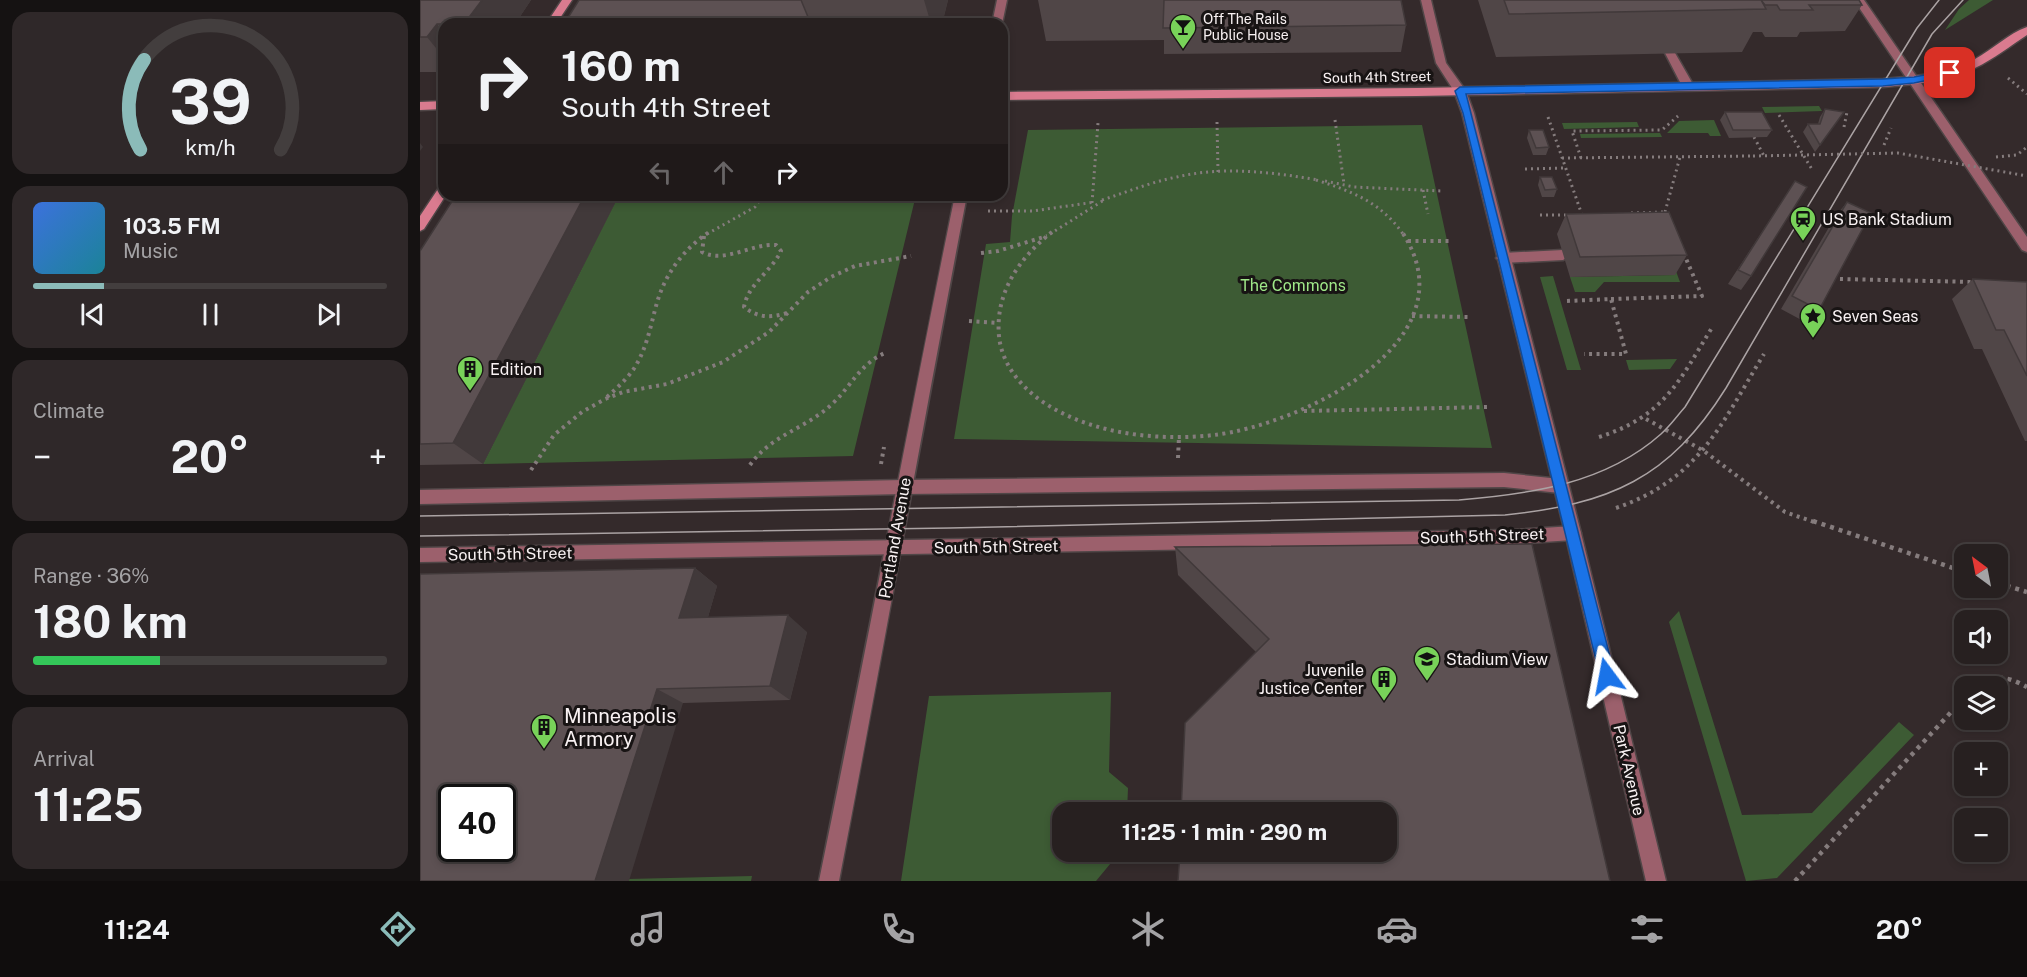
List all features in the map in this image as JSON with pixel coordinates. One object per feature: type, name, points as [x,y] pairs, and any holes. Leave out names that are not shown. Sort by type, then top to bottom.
[{"type":"main road","points":[[555,18],[567,0]]},
{"type":"main road","name":"South 4th Street","points":[[1008,96],[1688,87],[1914,80],[1950,73],[1970,66],[2027,30]]},
{"type":"main road","points":[[420,106],[438,105]]},
{"type":"main road","points":[[420,226],[438,198]]},
{"type":"street","points":[[998,18],[1002,0]]},
{"type":"street","name":"Park Avenue","points":[[1426,0],[1441,63],[1460,91],[1468,113],[1573,533],[1656,881]]},
{"type":"street","points":[[1859,0],[2027,247]]},
{"type":"street","points":[[1670,54],[1688,87]]},
{"type":"street","name":"Portland Avenue","points":[[829,881],[960,201]]},
{"type":"street","points":[[1503,258],[1563,255]]},
{"type":"street","points":[[420,497],[903,487],[1504,480],[1560,486]]},
{"type":"street","name":"South 5th Street","points":[[420,555],[894,549],[1514,537],[1573,533]]},
{"type":"path","points":[[2008,78],[2027,94]]},
{"type":"path","points":[[1844,127],[1847,112]]},
{"type":"path","points":[[1779,115],[1813,171]]},
{"type":"path","points":[[1581,158],[1572,131],[1662,130],[1678,116]]},
{"type":"path","points":[[1540,215],[1582,214],[1548,117]]},
{"type":"path","points":[[1335,120],[1344,184]]},
{"type":"path","points":[[1217,122],[1218,171]]},
{"type":"path","points":[[1092,203],[1098,123]]},
{"type":"path","points":[[1884,145],[1892,128]]},
{"type":"path","points":[[1754,137],[1764,156]]},
{"type":"path","points":[[1996,157],[2017,155],[2027,147]]},
{"type":"path","points":[[1562,158],[1898,153],[2027,176]]},
{"type":"path","points":[[1670,223],[1665,212],[1680,157]]},
{"type":"path","points":[[1525,169],[1566,168]]},
{"type":"path","points":[[988,211],[1044,210],[1092,203],[1160,180],[1218,171],[1284,174],[1344,184],[1442,190]]},
{"type":"path","points":[[1104,200],[1070,219],[1034,249],[1006,285],[1000,304],[998,323],[1004,360],[1011,372],[1037,399],[1057,412],[1113,431],[1134,435],[1179,437],[1228,432],[1264,424],[1328,399],[1371,369],[1391,350],[1412,316],[1421,281],[1419,267],[1408,242],[1393,221],[1363,196],[1316,180]]},
{"type":"path","points":[[1423,190],[1428,214]]},
{"type":"path","points":[[605,399],[625,381],[637,364],[644,349],[652,314],[668,275],[680,259],[697,239],[755,207],[759,201]]},
{"type":"path","points":[[1630,213],[1665,212]]},
{"type":"path","points":[[704,236],[701,246],[706,256],[732,253],[759,243],[769,243],[778,247],[781,251],[777,262],[768,274],[748,291],[744,307],[757,317],[770,318],[788,313]]},
{"type":"path","points":[[981,254],[1049,236]]},
{"type":"path","points":[[1408,242],[1453,241]]},
{"type":"path","points":[[1567,301],[1702,296],[1679,244]]},
{"type":"path","points":[[529,473],[538,456],[554,435],[582,412],[623,392],[666,384],[723,362],[769,332],[808,292],[831,277],[855,266],[911,256]]},
{"type":"path","points":[[1840,279],[1975,282]]},
{"type":"path","points":[[1584,354],[1626,354],[1611,299]]},
{"type":"path","points":[[1412,316],[1470,317]]},
{"type":"path","points":[[969,321],[998,323]]},
{"type":"path","points":[[1599,437],[1622,431],[1646,419],[1666,401],[1713,327]]},
{"type":"path","points":[[748,469],[765,446],[830,406],[867,362],[887,352]]},
{"type":"path","points":[[1616,508],[1639,501],[1666,486],[1693,464],[1704,451],[1764,354]]},
{"type":"path","points":[[1301,411],[1489,407]]},
{"type":"path","points":[[1646,419],[1704,451],[1785,512],[1954,568]]},
{"type":"path","points":[[1178,458],[1179,437]]},
{"type":"path","points":[[2008,586],[2027,592]]},
{"type":"path","points":[[2008,677],[2027,687]]},
{"type":"path","points":[[1796,881],[1954,709]]},
{"type":"green space","points":[[1969,0],[1993,0],[1945,30],[1959,9]]},
{"type":"green space","points":[[1819,106],[1822,111],[1765,113],[1762,107]]},
{"type":"green space","points":[[1714,120],[1721,136],[1710,136],[1708,133],[1667,133],[1679,121]]},
{"type":"green space","points":[[1637,122],[1639,127],[1564,129],[1562,123]]},
{"type":"green space","name":"The Commons","points":[[1422,125],[1492,448],[954,439],[986,244],[1010,242],[1012,216],[1028,130]]},
{"type":"green space","points":[[1660,133],[1662,137],[1581,138],[1580,134]]},
{"type":"green space","points":[[616,201],[915,201],[853,456],[483,464]]},
{"type":"green space","points":[[1660,228],[1680,282],[1604,282],[1595,292],[1575,292],[1570,277],[1674,275]]},
{"type":"green space","points":[[1553,276],[1581,370],[1567,370],[1540,277]]},
{"type":"green space","points":[[1677,359],[1670,369],[1629,370],[1626,360]]},
{"type":"green space","points":[[1679,611],[1742,815],[1812,813],[1899,722],[1914,735],[1777,878],[1746,881],[1669,622]]},
{"type":"green space","points":[[1111,692],[1109,772],[1128,788],[1127,802],[1052,802],[1052,862],[1112,862],[1096,881],[901,881],[929,696]]},
{"type":"green space","points":[[752,876],[751,881],[628,881],[628,879]]},
{"type":"building","points":[[420,0],[482,0],[468,18],[438,18],[438,24],[427,37],[420,37]]},
{"type":"building","points":[[579,0],[801,0],[808,17],[808,18],[568,18]]},
{"type":"building","points":[[1164,0],[1401,0],[1406,25],[1163,28]]},
{"type":"building","points":[[1504,0],[1761,0],[1766,9],[1509,14]]},
{"type":"building","points":[[1761,0],[1859,0],[1862,5],[1809,5],[1813,10],[1780,10],[1777,5],[1765,5]]},
{"type":"building","points":[[1825,109],[1844,112],[1820,145],[1808,124],[1820,124]]},
{"type":"building","points":[[1725,112],[1762,112],[1772,130],[1733,130]]},
{"type":"building","points":[[1529,130],[1543,130],[1549,147],[1536,148]]},
{"type":"building","points":[[1540,177],[1552,177],[1557,189],[1545,190]]},
{"type":"building","points":[[1795,181],[1807,187],[1751,276],[1738,270]]},
{"type":"building","name":"Edition","points":[[452,201],[582,201],[453,443],[420,444],[420,251]]},
{"type":"building","points":[[1847,202],[1871,213],[1819,310],[1792,296]]},
{"type":"building","points":[[1669,212],[1687,255],[1580,257],[1566,214]]},
{"type":"building","points":[[1973,279],[2027,282],[2027,376],[2004,330],[1996,330]]},
{"type":"building","name":"Juvenile Justice Center","points":[[1532,544],[1610,881],[1178,881],[1179,862],[1397,862],[1397,802],[1181,802],[1185,723],[1269,639],[1175,547]]},
{"type":"building","name":"Minneapolis Armory","points":[[695,568],[679,618],[788,615],[770,686],[657,689],[595,881],[420,881],[420,574]]},
{"type":"tram line","points":[[420,516],[1459,500],[1513,494],[1566,484],[1616,465],[1639,451],[1664,431],[1685,407],[1917,28],[1939,0]]},
{"type":"tram line","points":[[420,536],[950,528],[1505,515],[1576,503],[1606,494],[1634,481],[1659,465],[1682,445],[1704,419],[1726,388],[1932,34],[1963,0]]},
{"type":"place","name":"Off The Rails Public House","points":[[1183,50]]},
{"type":"place","name":"US Bank Stadium","points":[[1803,242]]},
{"type":"place","name":"Seven Seas","points":[[1813,339]]},
{"type":"place","name":"Edition","points":[[470,392]]},
{"type":"place","name":"Stadium View","points":[[1427,682]]},
{"type":"place","name":"Juvenile Justice Center","points":[[1384,702]]},
{"type":"place","name":"Minneapolis Armory","points":[[544,750]]},
{"type":"route","points":[[1607,676],[1468,113],[1460,91],[1883,83],[1950,73]]}]
